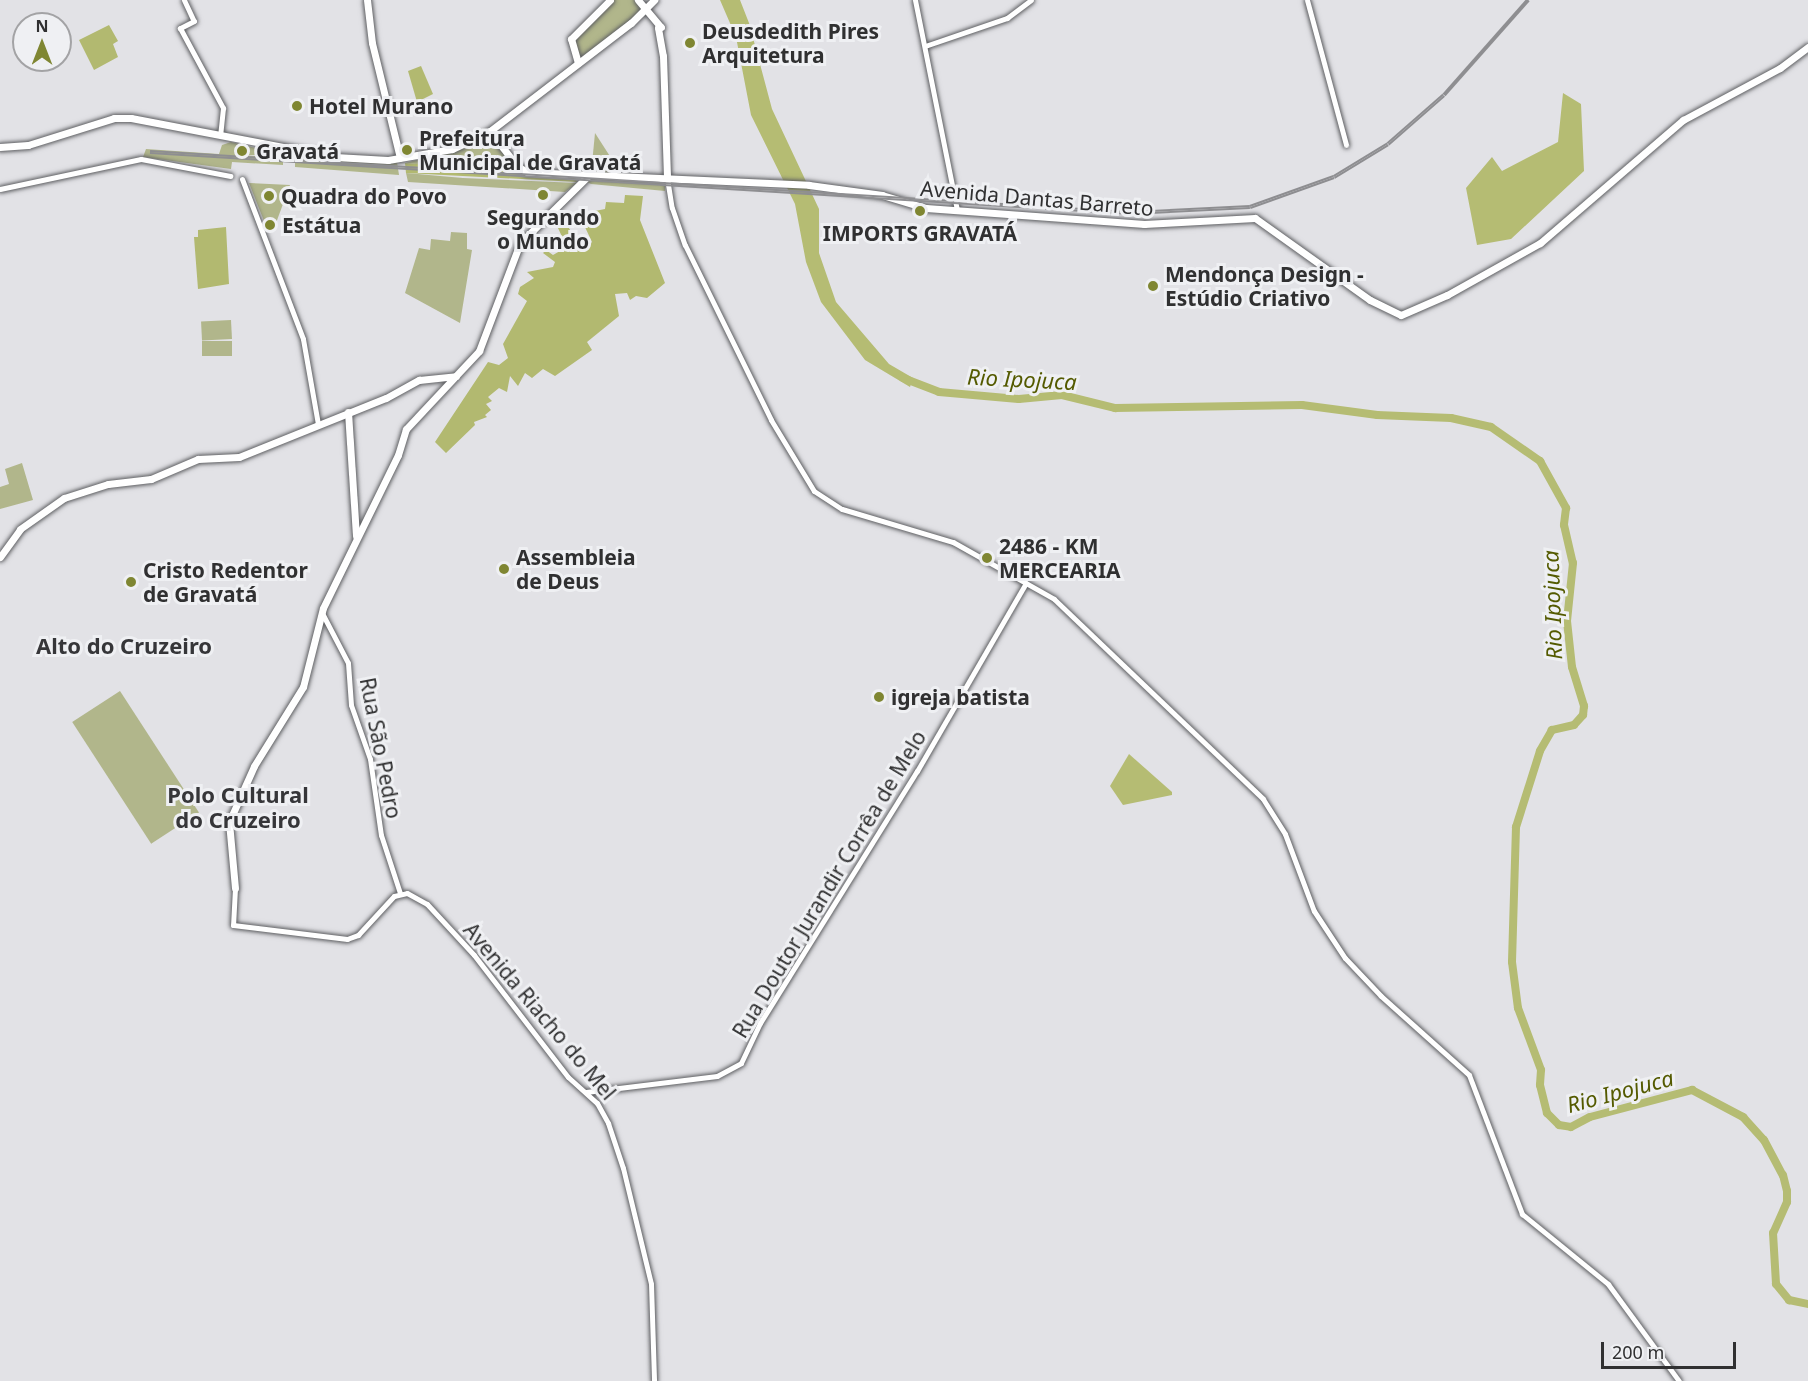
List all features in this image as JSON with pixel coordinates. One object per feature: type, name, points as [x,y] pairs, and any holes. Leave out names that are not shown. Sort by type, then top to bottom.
[{"type":"main road","points":[[367,0],[372,43],[400,158]]},
{"type":"main road","points":[[578,63],[570,41],[610,0]]},
{"type":"main road","points":[[638,0],[661,27],[658,28],[663,56],[667,178]]},
{"type":"main road","points":[[0,147],[28,145],[114,118],[145,119],[302,153],[381,160],[465,146],[490,131],[646,10],[654,0]]},
{"type":"main road","name":"Avenida Dantas Barreto","points":[[490,131],[524,171],[588,176],[809,185],[957,211],[1150,224],[1255,218],[1348,284],[1397,315],[1447,295],[1554,234],[1683,120],[1780,68],[1808,47]]},
{"type":"main road","points":[[235,888],[229,822],[254,766],[303,687],[322,613],[356,538],[398,455],[405,429],[456,376],[485,340],[520,243],[588,176]]},
{"type":"main road","points":[[0,557],[20,530],[64,498],[108,484],[151,479],[198,459],[239,456],[348,411],[386,398],[419,380],[456,376]]},
{"type":"main road","points":[[348,411],[356,538]]},
{"type":"street","points":[[184,0],[194,21],[180,28],[223,108],[220,135]]},
{"type":"street","points":[[915,0],[957,211]]},
{"type":"street","points":[[925,46],[1007,18],[1013,11],[1031,0]]},
{"type":"street","points":[[1307,0],[1346,145]]},
{"type":"street","points":[[0,189],[141,159],[230,176]]},
{"type":"street","points":[[667,178],[672,208],[684,245],[771,420],[814,491],[842,510],[953,542],[1026,583],[1069,611],[1269,806],[1285,834],[1314,911],[1346,958],[1381,996],[1469,1075],[1522,1214],[1608,1284],[1679,1381]]},
{"type":"street","points":[[242,179],[303,339],[318,424]]},
{"type":"street","name":"Rua Doutor Jurandir Corrêa de Melo","points":[[586,1092],[717,1076],[741,1063],[760,1023],[917,771],[1026,583]]},
{"type":"street","name":"Rua São Pedro","points":[[322,613],[348,663],[351,705],[370,759],[381,835],[400,893]]},
{"type":"street","points":[[235,888],[233,926],[354,938],[400,893]]},
{"type":"street","name":"Avenida Riacho do Mel","points":[[400,893],[407,893],[427,904],[462,941],[564,1073],[586,1092],[604,1114],[623,1168],[651,1284],[654,1381]]},
{"type":"shaded area","points":[[614,0],[634,0],[643,10],[579,59],[574,40]]},
{"type":"shaded area","name":"Rio Ipojuca","points":[[720,0],[740,0],[749,23],[772,109],[819,209],[819,253],[836,302],[889,364],[913,378],[910,387],[865,360],[821,302],[806,262],[795,204],[751,115],[736,37]]},
{"type":"shaded area","points":[[109,25],[118,41],[113,44],[118,57],[94,70],[79,40]]},
{"type":"shaded area","points":[[421,66],[433,94],[417,102],[408,71]]},
{"type":"shaded area","points":[[1563,93],[1581,104],[1584,171],[1511,239],[1477,245],[1466,188],[1492,157],[1502,171],[1558,142]]},
{"type":"shaded area","points":[[595,133],[622,175],[591,174]]},
{"type":"shaded area","points":[[490,135],[517,172],[405,163],[466,148]]},
{"type":"shaded area","points":[[231,142],[260,149],[260,155],[241,155],[283,158],[283,165],[232,162],[231,169],[143,157],[146,149],[219,154],[222,145]]},
{"type":"shaded area","points":[[295,156],[397,162],[399,175],[295,167]]},
{"type":"shaded area","points":[[405,163],[575,176],[577,182],[406,173]]},
{"type":"shaded area","points":[[406,173],[577,183],[565,192],[408,182]]},
{"type":"shaded area","points":[[590,179],[665,180],[665,191],[591,184],[587,182]]},
{"type":"shaded area","points":[[249,183],[290,185],[276,223],[268,231]]},
{"type":"shaded area","points":[[625,195],[643,196],[640,220],[665,283],[647,298],[636,296],[630,300],[627,293],[615,294],[619,316],[587,342],[592,350],[555,376],[543,369],[532,378],[525,373],[518,386],[510,376],[507,392],[499,388],[488,397],[492,401],[486,404],[491,410],[485,415],[487,417],[474,422],[475,425],[446,453],[435,442],[488,362],[499,365],[508,358],[503,344],[527,301],[518,294],[520,287],[534,278],[527,272],[553,267],[555,262],[543,253],[546,250],[553,255],[567,247],[557,226],[564,221],[584,250],[592,242],[584,225],[585,213],[605,209],[606,202],[624,203]]},
{"type":"shaded area","points":[[226,227],[229,284],[198,289],[194,237],[198,237],[198,230]]},
{"type":"shaded area","points":[[451,232],[467,233],[467,249],[472,250],[460,323],[405,293],[419,248],[430,250],[431,239],[450,241]]},
{"type":"shaded area","points":[[231,320],[232,339],[202,341],[201,322]]},
{"type":"shaded area","points":[[202,341],[232,341],[232,356],[202,356]]},
{"type":"shaded area","points":[[22,463],[33,500],[0,509],[0,487],[9,484],[5,469]]},
{"type":"shaded area","points":[[120,691],[199,813],[151,844],[72,722]]},
{"type":"shaded area","points":[[1129,754],[1172,792],[1172,795],[1123,805],[1110,786]]},
{"type":"waterway","name":"Rio Ipojuca","points":[[903,378],[939,392],[1019,399],[1062,395],[1115,408],[1302,405],[1377,415],[1451,418],[1491,427],[1540,461],[1566,508],[1564,525],[1573,563],[1567,621],[1572,667],[1584,706],[1583,715],[1574,725],[1552,730],[1540,751],[1516,827],[1512,962],[1518,1008],[1541,1070],[1540,1085],[1547,1113],[1559,1125],[1571,1127],[1590,1117],[1692,1090],[1743,1117],[1764,1140],[1783,1175],[1787,1191],[1787,1202],[1773,1233],[1776,1284],[1789,1300],[1808,1304]]},
{"type":"railway","points":[[150,152],[1131,213],[1250,207],[1334,177],[1388,144],[1444,95],[1528,0]]},
{"type":"place","name":"Deusdedith Pires Arquitetura","points":[[690,43]]},
{"type":"place","name":"Hotel Murano","points":[[297,106]]},
{"type":"place","name":"Prefeitura Municipal de Gravatá","points":[[407,150]]},
{"type":"place","name":"Gravatá","points":[[242,151]]},
{"type":"place","name":"Segurando o Mundo","points":[[543,195]]},
{"type":"place","name":"Quadra do Povo","points":[[269,196]]},
{"type":"place","name":"IMPORTS GRAVATÁ","points":[[920,211]]},
{"type":"place","name":"Estátua","points":[[270,225]]},
{"type":"place","name":"Mendonça Design - Estúdio Criativo","points":[[1153,286]]},
{"type":"place","name":"2486 - KM MERCEARIA","points":[[987,558]]},
{"type":"place","name":"Assembleia de Deus","points":[[504,569]]},
{"type":"place","name":"Cristo Redentor de Gravatá","points":[[131,582]]},
{"type":"place","name":"igreja batista","points":[[879,697]]},
{"type":"district","name":"Alto do Cruzeiro","points":[[124,646]]},
{"type":"district","name":"Polo Cultural do Cruzeiro","points":[[238,806]]}]
